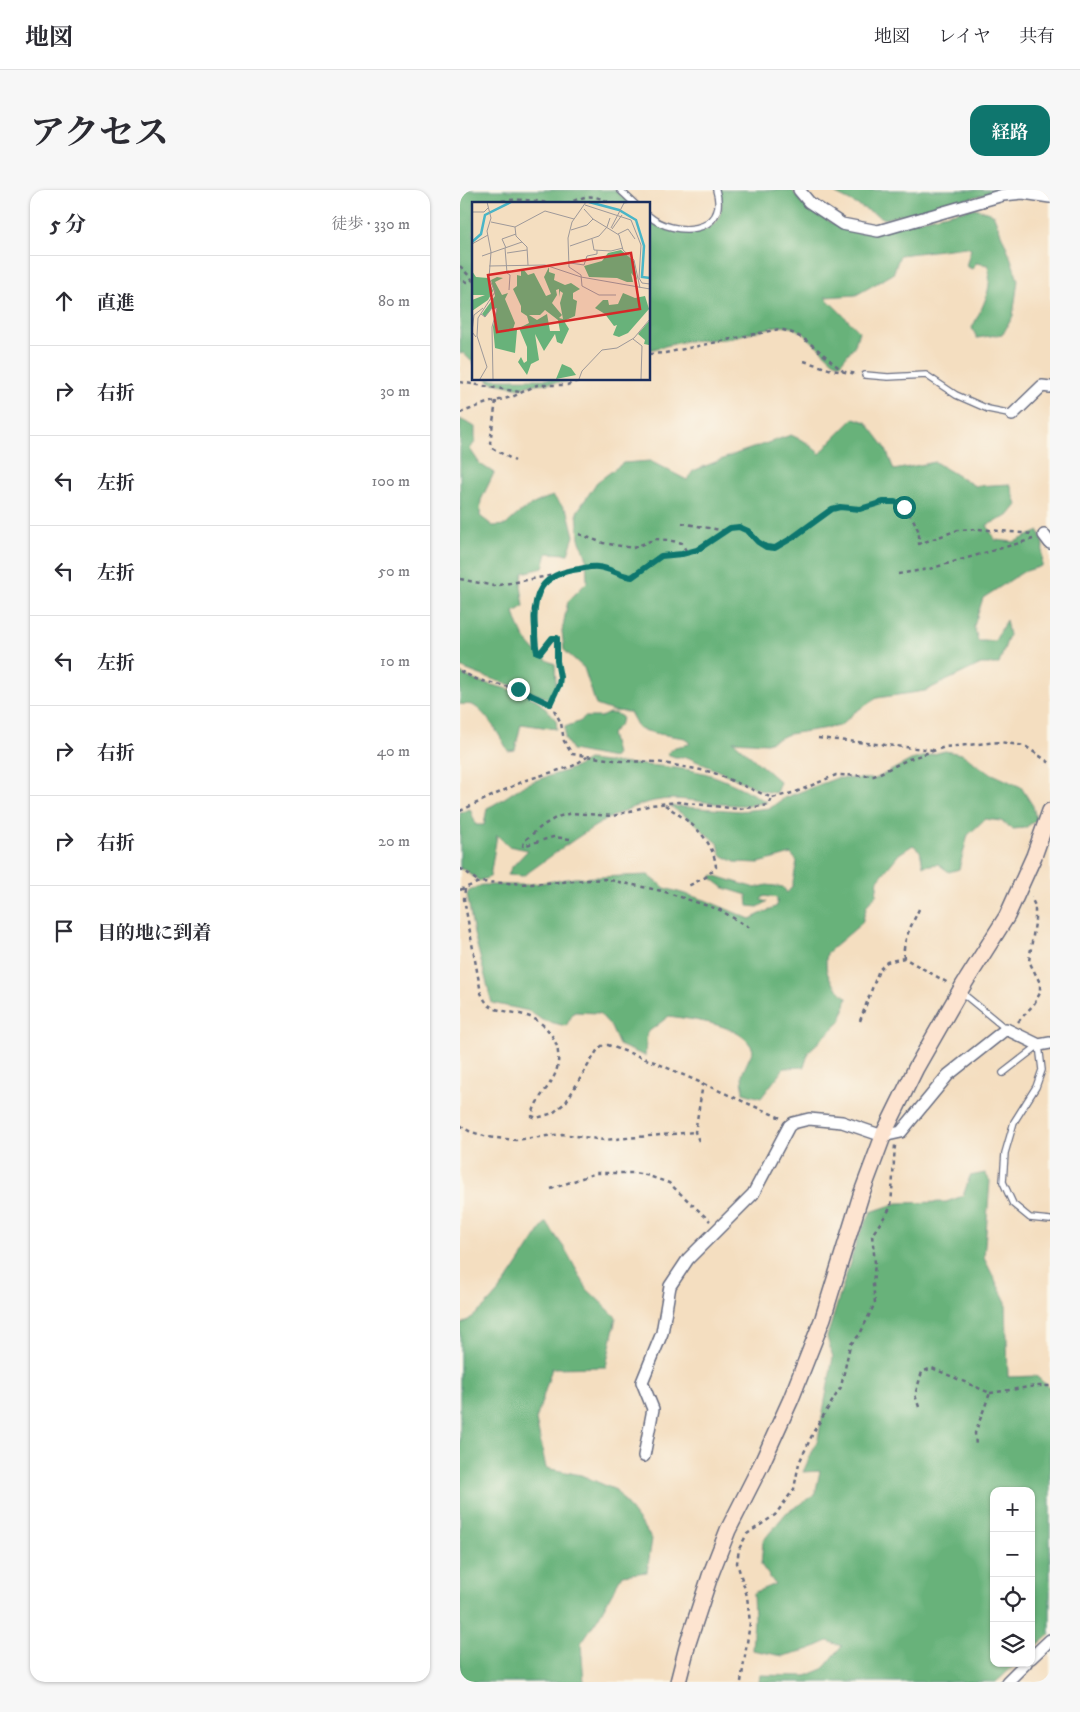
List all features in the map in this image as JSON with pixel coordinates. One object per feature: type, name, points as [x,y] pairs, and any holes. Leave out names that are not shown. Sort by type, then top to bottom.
[{"type":"street","points":[[799,190],[809,202],[842,224],[878,231],[1023,191],[1050,197]]},
{"type":"street","points":[[1013,415],[1042,386],[1050,387]]},
{"type":"street","points":[[678,1682],[691,1635],[728,1530],[762,1463],[791,1398],[823,1318],[861,1195],[889,1135],[916,1068],[960,991],[1007,916],[1034,856],[1050,811]]},
{"type":"street","points":[[644,1456],[653,1409],[642,1382],[662,1332],[670,1286],[688,1259],[753,1194],[790,1125],[810,1119],[842,1122],[889,1135],[902,1132],[948,1075],[1007,1030],[1044,1044]]},
{"type":"street","points":[[1035,1654],[1050,1640]]},
{"type":"street","points":[[1007,1682],[1022,1667]]},
{"type":"lane","points":[[620,190],[633,202]]},
{"type":"lane","points":[[650,217],[670,228],[692,229],[709,224],[717,213],[719,200],[716,190]]},
{"type":"lane","points":[[865,375],[888,377],[926,375],[964,399],[988,410],[1013,415]]},
{"type":"lane","points":[[960,991],[1007,1030]]},
{"type":"lane","points":[[1004,1073],[1044,1044]]},
{"type":"lane","points":[[1044,1044],[1042,1070],[1036,1087],[1014,1122],[1005,1153],[1004,1182],[1013,1204],[1030,1218],[1050,1220]]},
{"type":"path","points":[[571,202],[587,195],[609,202]]},
{"type":"path","points":[[492,202],[510,199],[527,199],[542,202]]},
{"type":"path","points":[[460,266],[472,282],[460,280]]},
{"type":"path","points":[[650,354],[665,353],[779,329],[792,331],[805,339],[843,371]]},
{"type":"path","points":[[804,361],[832,370],[865,375]]},
{"type":"path","points":[[460,413],[512,397],[537,385],[567,385],[580,380]]},
{"type":"path","points":[[460,382],[521,392]]},
{"type":"path","points":[[496,401],[490,443],[492,448],[515,461]]},
{"type":"path","points":[[460,579],[494,586],[556,574],[566,570],[600,567],[632,577],[661,556],[697,550],[730,528],[739,527],[748,531],[758,542],[766,547],[775,548],[832,509],[840,507],[860,509],[883,502],[895,502],[904,507],[919,532],[919,544],[958,530],[978,529],[1047,539]]},
{"type":"path","points":[[682,523],[726,531]]},
{"type":"path","points":[[579,534],[603,542],[633,548],[655,539],[668,540],[682,543],[688,553]]},
{"type":"path","points":[[898,574],[930,569],[1047,539]]},
{"type":"path","points":[[550,704],[559,685],[560,677],[557,661],[557,638],[552,638],[540,653],[537,652],[533,610],[537,595],[545,582],[556,574]]},
{"type":"path","points":[[460,671],[478,680],[518,689],[550,704],[560,722],[564,741],[572,754],[620,761],[657,762],[712,772],[772,798],[796,792],[836,775],[874,776],[909,759],[945,747],[1000,742],[1025,746],[1050,763]]},
{"type":"path","points":[[818,738],[935,750]]},
{"type":"path","points":[[460,811],[526,780],[573,766],[586,757]]},
{"type":"path","points":[[570,839],[553,836],[523,846],[524,842],[542,826],[557,817],[582,813],[614,816],[651,805],[678,802],[739,809],[769,805],[772,798]]},
{"type":"path","points":[[664,804],[694,825],[707,840],[715,858],[716,866],[706,877],[688,886]]},
{"type":"path","points":[[460,869],[479,882]]},
{"type":"path","points":[[460,890],[479,882],[520,882],[531,884],[605,879],[662,891],[720,910],[750,928]]},
{"type":"path","points":[[465,889],[464,899],[481,993],[485,1002],[493,1008],[529,1016],[548,1031],[556,1043],[558,1065],[553,1081],[533,1109],[532,1116],[537,1118],[552,1113],[566,1102],[598,1048],[608,1045],[654,1062],[782,1118],[790,1125]]},
{"type":"path","points":[[1007,1030],[1034,1004],[1040,993],[1040,983],[1030,961],[1036,906],[1032,897],[1018,890]]},
{"type":"path","points":[[904,958],[903,948],[906,937],[919,908]]},
{"type":"path","points":[[860,1021],[879,970],[887,962],[904,958],[943,979],[960,991]]},
{"type":"path","points":[[699,1140],[695,1132],[703,1084]]},
{"type":"path","points":[[460,1125],[487,1137],[516,1140],[562,1134],[604,1140],[695,1132]]},
{"type":"path","points":[[741,1682],[750,1623],[747,1596],[737,1563],[739,1549],[747,1534],[775,1515],[794,1489],[799,1463],[814,1431],[841,1387],[850,1345],[860,1334],[875,1303],[873,1285],[875,1263],[872,1235],[891,1207],[895,1160],[889,1135]]},
{"type":"path","points":[[551,1190],[596,1173],[646,1176],[669,1183],[719,1229]]},
{"type":"path","points":[[919,1407],[915,1395],[922,1372],[932,1368],[990,1393],[1036,1386],[1050,1386]]},
{"type":"path","points":[[976,1446],[975,1432],[990,1393]]},
{"type":"green space","points":[[460,190],[615,190],[628,202],[472,202],[472,362],[463,353],[460,354]]},
{"type":"green space","points":[[719,190],[792,190],[802,203],[832,223],[860,233],[975,208],[993,214],[1018,280],[1013,316],[1003,334],[977,338],[972,328],[986,298],[989,283],[988,265],[976,263],[972,269],[966,266],[971,249],[966,247],[900,255],[893,274],[856,295],[825,297],[859,331],[855,345],[840,364],[833,361],[802,332],[791,327],[777,326],[726,339],[686,341],[650,350],[650,221],[660,227],[673,231],[687,233],[700,231],[711,226],[718,218],[721,206]]},
{"type":"green space","points":[[832,190],[1003,190],[885,219],[836,194]]},
{"type":"green space","points":[[488,380],[570,380],[535,384],[520,388]]},
{"type":"green space","points":[[854,418],[866,422],[885,447],[894,470],[935,462],[975,486],[1010,484],[1017,505],[1008,516],[987,525],[995,540],[1014,542],[1039,531],[1043,544],[1042,566],[1023,572],[983,598],[974,626],[978,641],[995,641],[1006,620],[1009,635],[999,664],[981,664],[925,691],[877,698],[855,712],[840,726],[789,734],[767,743],[733,741],[780,782],[776,793],[763,791],[687,757],[675,757],[667,754],[675,747],[690,744],[685,738],[639,729],[630,712],[613,711],[596,705],[584,668],[564,650],[562,631],[568,601],[587,582],[586,556],[579,539],[577,512],[597,482],[623,463],[650,461],[687,480],[693,471],[791,435],[806,442],[820,454]]},
{"type":"green space","points":[[460,419],[475,427],[475,442],[470,449],[480,464],[494,473],[481,500],[480,516],[493,526],[506,525],[527,508],[553,496],[568,512],[574,536],[568,554],[547,553],[543,568],[523,573],[521,586],[524,606],[514,612],[520,629],[528,643],[540,655],[555,664],[556,684],[549,699],[460,667]]},
{"type":"green space","points":[[460,673],[476,681],[516,691],[537,700],[556,720],[557,729],[521,724],[515,750],[508,751],[488,719],[477,708],[472,705],[460,704]]},
{"type":"green space","points":[[609,713],[622,717],[621,723],[611,734],[616,754],[613,758],[572,750],[565,739],[565,727],[581,721],[584,717],[601,717]]},
{"type":"green space","points":[[945,751],[962,754],[986,771],[1021,787],[1033,806],[1036,820],[1025,828],[1013,829],[1001,821],[985,819],[968,835],[959,869],[949,872],[938,864],[923,866],[920,851],[913,845],[899,854],[878,880],[876,895],[867,905],[862,923],[827,953],[826,968],[830,978],[847,998],[841,1021],[809,1051],[804,1067],[784,1068],[761,1098],[743,1093],[742,1074],[753,1050],[748,1041],[728,1029],[669,1016],[647,1033],[645,1056],[619,1045],[610,1025],[599,1013],[574,1012],[566,1026],[542,1020],[529,1011],[492,1003],[474,934],[467,894],[470,890],[482,885],[525,885],[574,878],[648,875],[665,888],[705,900],[750,919],[777,906],[777,898],[764,896],[761,900],[767,902],[758,907],[748,906],[747,895],[724,888],[711,878],[713,875],[755,888],[767,885],[783,887],[787,893],[792,887],[797,861],[791,854],[759,863],[735,862],[721,855],[718,843],[694,822],[670,806],[740,811],[770,808],[784,798],[837,778],[875,779],[911,760]]},
{"type":"green space","points":[[588,760],[675,768],[704,773],[728,782],[767,802],[732,805],[673,799],[653,801],[633,807],[594,827],[523,876],[508,875],[511,868],[528,850],[508,846],[497,835],[490,877],[479,881],[465,870],[460,869],[460,813],[470,809],[476,825],[484,825],[487,808],[526,785],[568,770]]},
{"type":"green space","points":[[985,1173],[990,1181],[984,1258],[1006,1302],[1008,1377],[1036,1376],[1050,1388],[1050,1634],[1035,1647],[1035,1487],[990,1487],[990,1667],[1013,1667],[996,1682],[759,1682],[760,1675],[806,1676],[823,1669],[842,1646],[828,1641],[810,1649],[783,1656],[752,1650],[753,1593],[775,1584],[761,1565],[763,1541],[786,1513],[815,1495],[820,1471],[803,1472],[818,1439],[833,1357],[827,1337],[858,1237],[871,1212],[897,1203],[946,1202],[963,1196],[970,1176]]},
{"type":"green space","points":[[546,1222],[565,1249],[587,1289],[616,1317],[606,1367],[552,1368],[536,1420],[546,1468],[581,1475],[616,1490],[652,1539],[647,1572],[622,1575],[598,1618],[581,1643],[584,1682],[460,1682],[460,1325],[487,1305],[498,1292]]},
{"type":"route","points":[[518,689],[550,704],[559,685],[557,638],[552,638],[540,653],[537,652],[533,610],[537,595],[545,582],[556,574],[566,570],[600,567],[632,577],[661,556],[697,550],[730,528],[739,527],[748,531],[758,542],[766,547],[775,548],[832,509],[840,507],[860,509],[883,502],[895,502],[904,507]]}]
